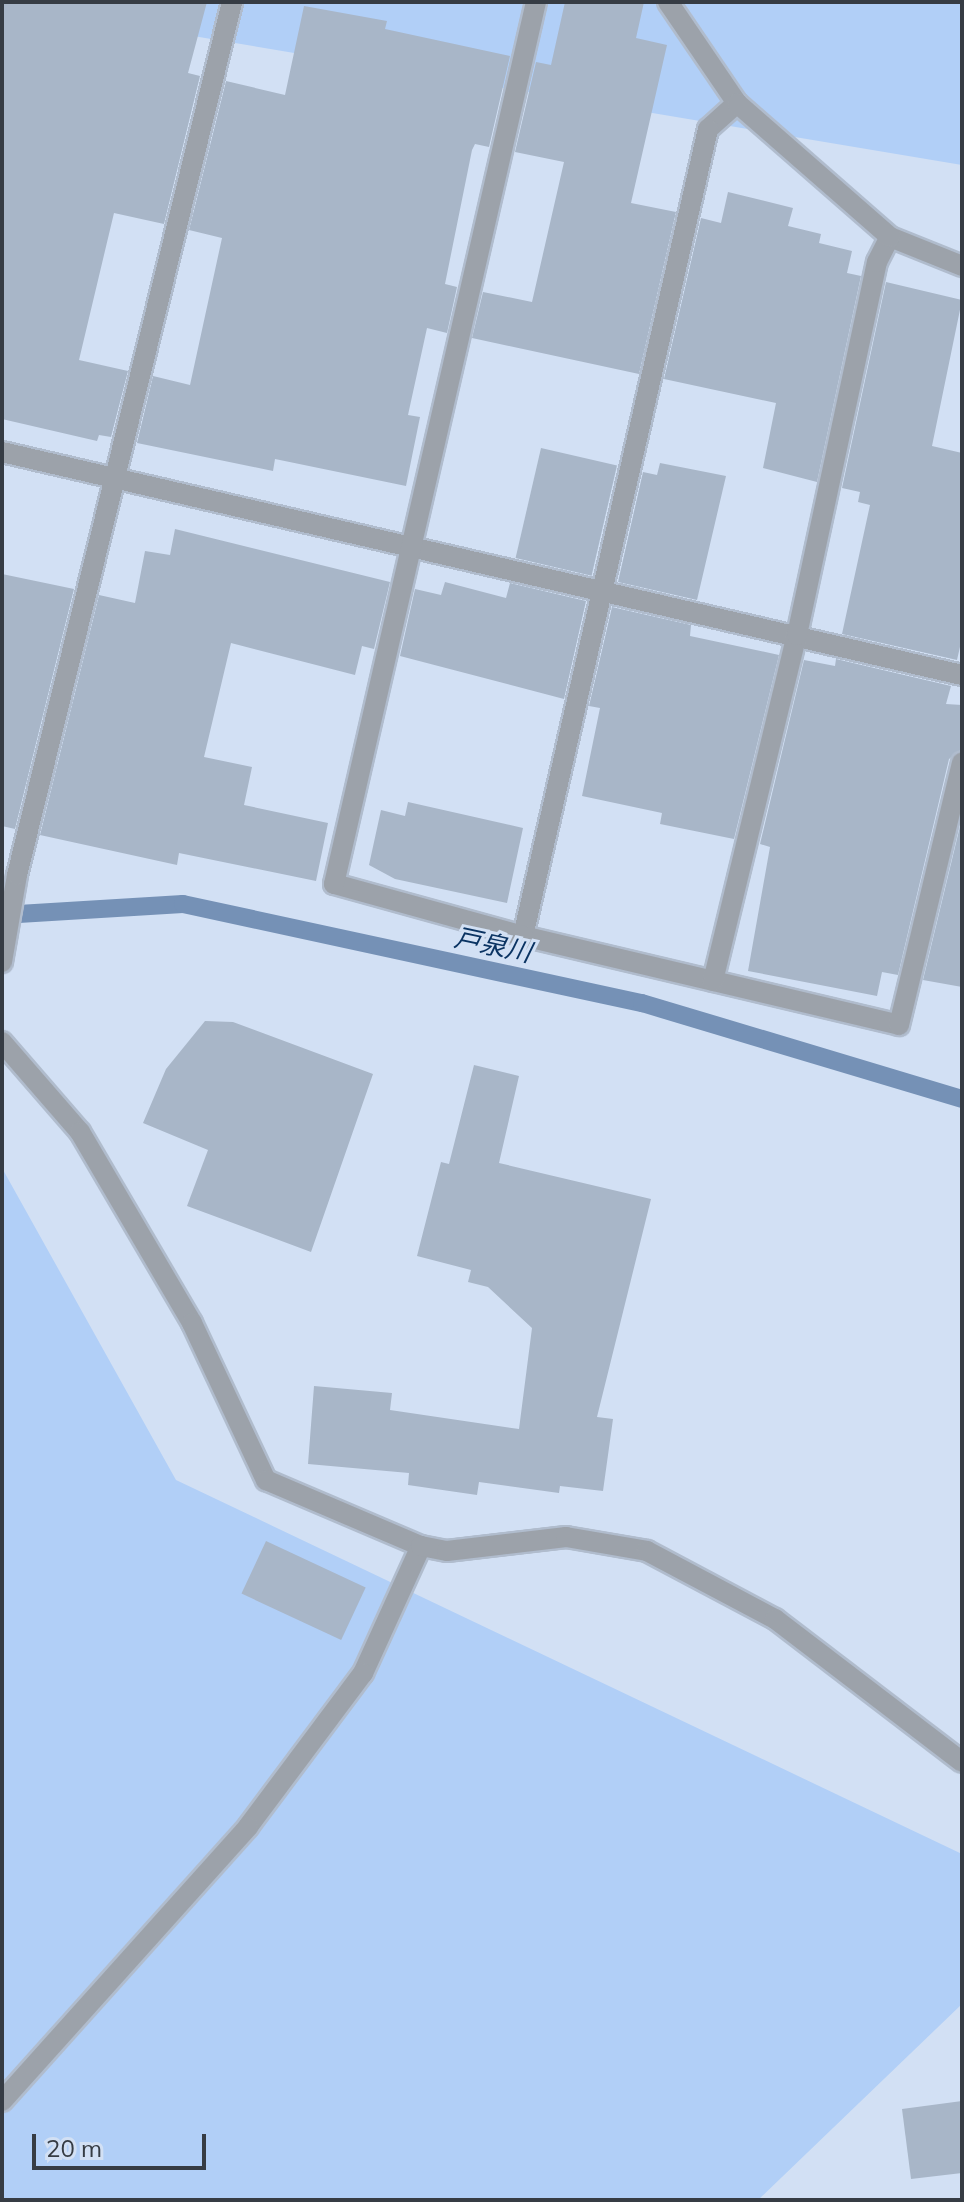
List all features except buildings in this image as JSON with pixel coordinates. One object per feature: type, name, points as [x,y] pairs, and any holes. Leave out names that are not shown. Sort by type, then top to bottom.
[{"type":"street","points":[[2,962],[17,875],[232,2]]},
{"type":"street","points":[[536,2],[334,884],[523,936],[899,1025],[962,762]]},
{"type":"street","points":[[668,2],[737,103],[890,237],[962,266]]},
{"type":"street","points":[[523,936],[708,129],[737,103]]},
{"type":"street","points":[[713,981],[797,635],[877,262],[890,237]]},
{"type":"street","points":[[2,452],[962,675]]},
{"type":"street","points":[[2,1042],[80,1132],[192,1323],[266,1480],[421,1546],[447,1551],[566,1537],[647,1551],[775,1619],[962,1762]]},
{"type":"street","points":[[2,2101],[248,1827],[363,1673],[421,1546]]},
{"type":"shaded area","points":[[962,2],[962,165],[2,4]]},
{"type":"shaded area","points":[[2,1168],[176,1480],[962,1854],[962,2004],[758,2200],[2,2200]]},
{"type":"waterway","name":"戸泉川","points":[[2,915],[183,904],[642,1003],[962,1099]]}]
